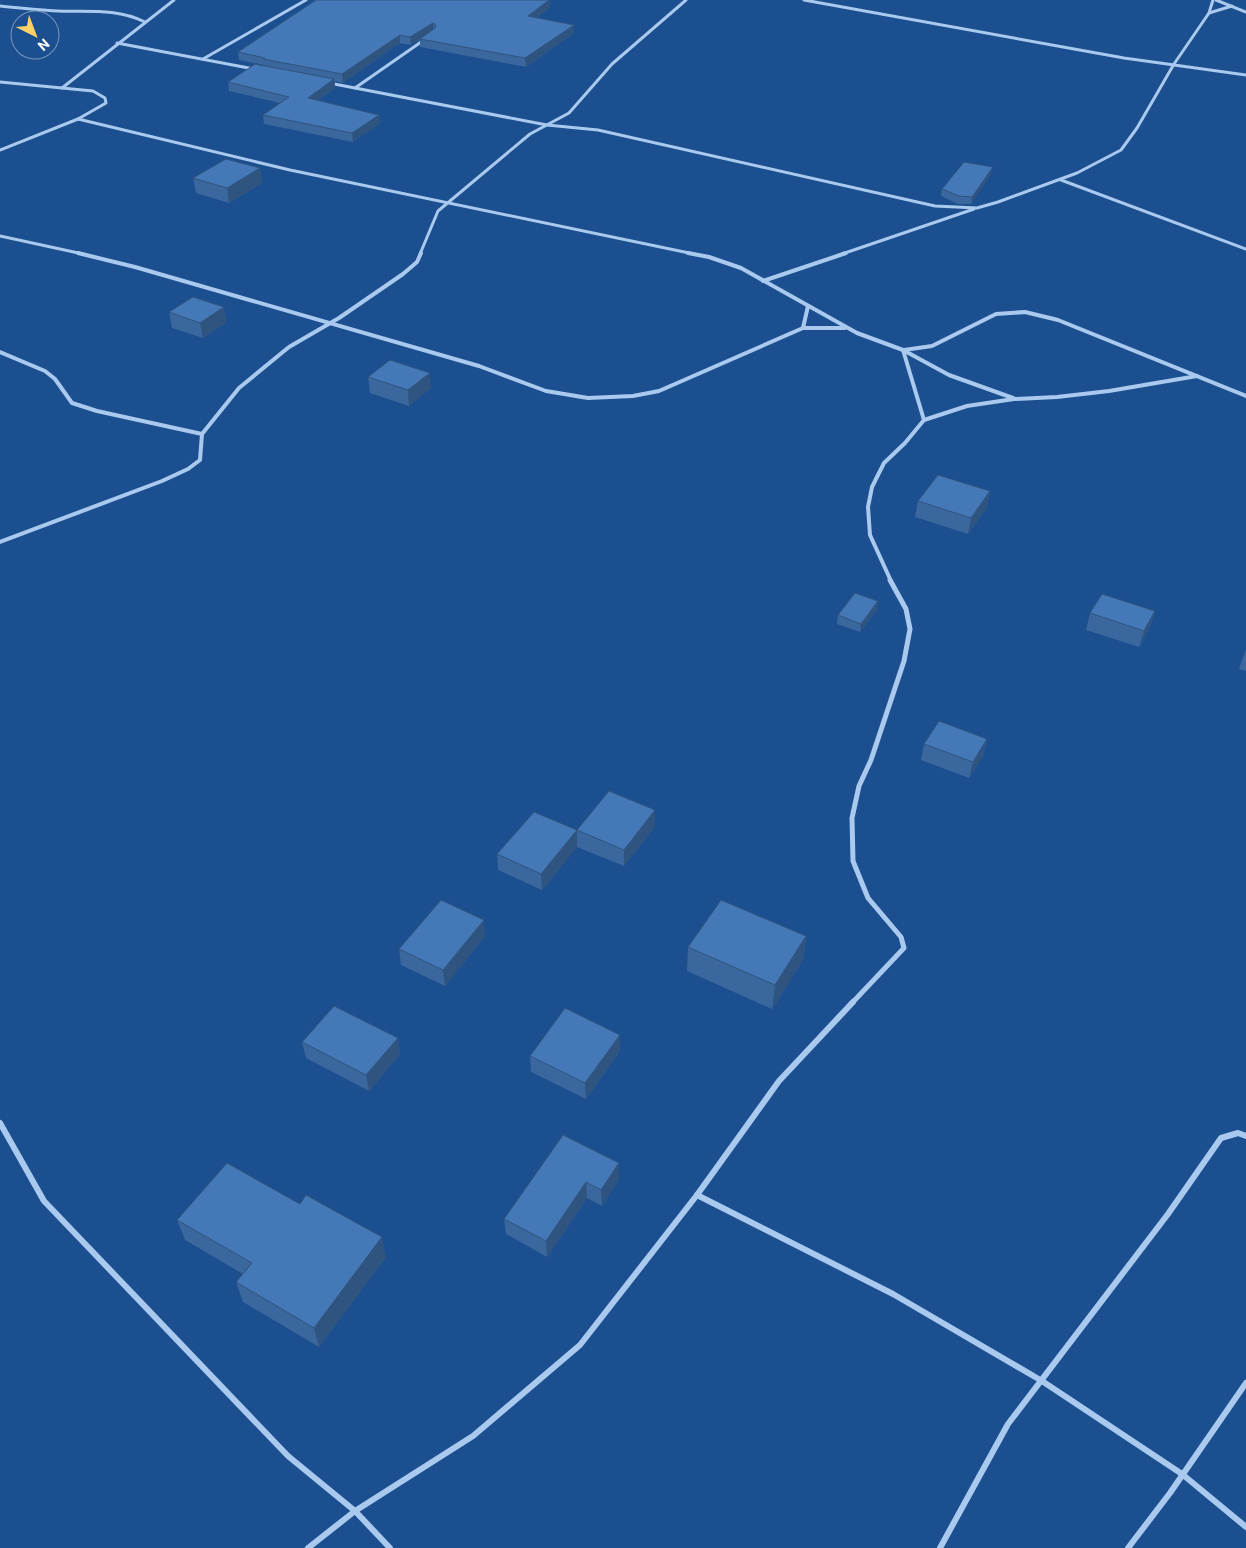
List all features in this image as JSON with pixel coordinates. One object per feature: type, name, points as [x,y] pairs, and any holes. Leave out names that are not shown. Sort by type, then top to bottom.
[{"type":"street","points":[[62,88],[174,0]]},
{"type":"street","points":[[202,59],[306,0]]},
{"type":"street","points":[[0,542],[162,481],[188,469],[200,460],[202,434],[239,388],[283,352],[327,323],[339,318],[403,274],[417,262],[432,221],[438,211],[530,134],[569,113],[612,64],[686,0]]},
{"type":"street","points":[[804,0],[1124,58],[1246,75]]},
{"type":"street","points":[[763,281],[1077,173],[1121,150],[1137,128],[1174,64],[1209,13],[1214,0],[1246,12]]},
{"type":"street","points":[[0,6],[43,11],[123,13],[137,17],[145,22]]},
{"type":"street","points":[[1209,13],[1232,6]]},
{"type":"street","points":[[1240,10],[1246,7]]},
{"type":"street","points":[[355,88],[425,39]]},
{"type":"street","points":[[117,43],[260,70]]},
{"type":"street","points":[[0,82],[93,91],[105,98],[106,103],[78,119],[0,150]]},
{"type":"street","points":[[326,83],[547,125],[598,130],[648,140],[935,206],[977,208]]},
{"type":"street","points":[[78,119],[290,170],[446,204],[700,255],[740,268],[857,333],[903,350],[949,375],[1014,399]]},
{"type":"street","points":[[1060,179],[1246,249]]},
{"type":"street","points":[[0,236],[52,246],[135,267],[479,366],[530,387],[557,394],[585,398],[630,397],[659,391],[803,328],[847,328]]},
{"type":"street","points":[[803,328],[808,306]]},
{"type":"street","points":[[903,350],[932,346],[996,314],[1025,312],[1058,320],[1246,396]]},
{"type":"street","points":[[903,350],[924,420]]},
{"type":"street","points":[[0,352],[44,371],[55,379],[72,403],[97,412],[202,434]]},
{"type":"street","points":[[308,1548],[355,1511],[473,1436],[580,1345],[697,1196],[779,1080],[904,948],[901,937],[868,898],[853,861],[852,818],[859,786],[871,760],[904,661],[910,629],[906,609],[882,564],[870,535],[868,507],[872,487],[884,463],[905,443],[924,420],[967,406],[1014,399],[1057,397],[1109,391],[1197,376]]},
{"type":"street","points":[[0,1123],[44,1201],[288,1456],[355,1511],[390,1548]]},
{"type":"street","points":[[940,1548],[1008,1424],[1168,1214],[1221,1138],[1238,1133],[1246,1136]]},
{"type":"street","points":[[697,1196],[893,1294],[1042,1381],[1182,1474],[1246,1528]]},
{"type":"street","points":[[1128,1548],[1246,1383]]},
{"type":"building","points":[[316,0],[549,0],[528,16],[574,25],[525,58],[420,39],[435,28],[436,25],[433,23],[410,37],[400,35],[342,74],[263,59],[265,58],[238,52]]},
{"type":"building","points":[[255,64],[334,79],[308,98],[379,115],[352,133],[263,115],[289,97],[228,82]]},
{"type":"building","points":[[226,159],[260,168],[227,188],[193,178]]},
{"type":"building","points":[[964,162],[993,167],[972,197],[959,196],[942,189]]},
{"type":"building","points":[[193,297],[224,307],[200,323],[169,312]]},
{"type":"building","points":[[390,360],[430,373],[408,390],[368,377]]},
{"type":"building","points":[[938,475],[990,491],[971,518],[918,501]]},
{"type":"building","points":[[855,593],[878,601],[861,624],[838,615]]},
{"type":"building","points":[[1102,594],[1155,611],[1144,631],[1090,613]]},
{"type":"building","points":[[939,721],[987,739],[973,762],[924,744]]},
{"type":"building","points":[[609,791],[655,810],[624,850],[577,830]]},
{"type":"building","points":[[534,812],[577,830],[541,874],[497,854]]},
{"type":"building","points":[[441,900],[484,920],[443,970],[399,949]]},
{"type":"building","points":[[721,900],[806,936],[775,985],[688,947]]},
{"type":"building","points":[[334,1006],[398,1038],[366,1075],[302,1042]]},
{"type":"building","points":[[565,1008],[620,1035],[585,1083],[530,1056]]},
{"type":"building","points":[[563,1135],[619,1163],[601,1190],[586,1182],[546,1241],[504,1219]]},
{"type":"building","points":[[227,1163],[300,1204],[306,1195],[382,1237],[314,1328],[236,1282],[252,1263],[177,1220]]}]
